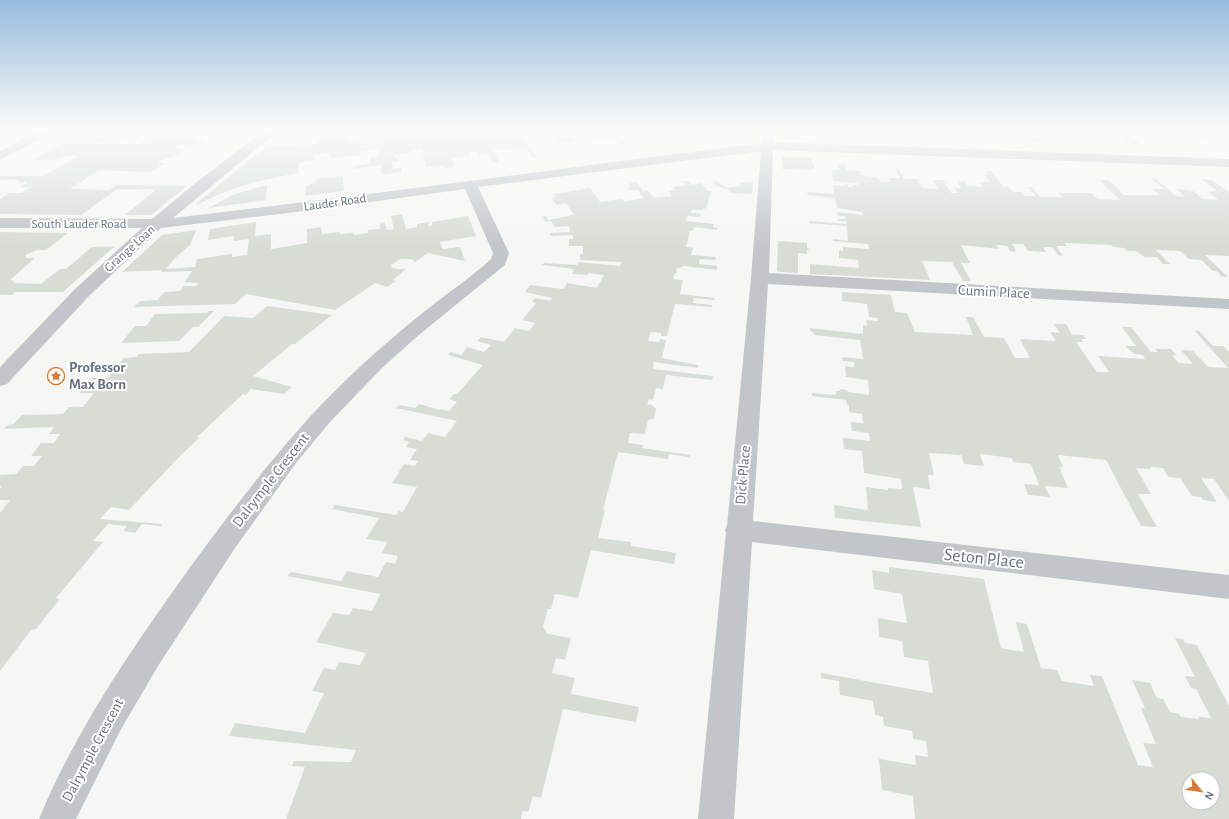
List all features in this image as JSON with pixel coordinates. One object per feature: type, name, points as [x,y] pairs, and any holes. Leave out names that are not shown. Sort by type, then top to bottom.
[{"type":"street","name":"Grange Loan","points":[[0,379],[94,281],[157,224],[225,169]]},
{"type":"street","name":"Lauder Road","points":[[157,224],[306,207],[566,169]]},
{"type":"street","name":"Dick Place","points":[[716,819],[738,530],[760,278],[766,169]]},
{"type":"street","name":"Dalrymple Crescent","points":[[57,819],[82,766],[150,648],[242,515],[292,450],[353,385],[425,320],[498,261],[501,252],[470,184]]},
{"type":"street","name":"South Lauder Road","points":[[0,223],[157,224]]},
{"type":"street","name":"Cumin Place","points":[[760,278],[1229,304]]},
{"type":"street","name":"Seton Place","points":[[738,530],[1229,586]]},
{"type":"shaded area","points":[[56,169],[155,169],[151,172],[99,170],[70,189],[109,190],[117,185],[187,186],[151,215],[125,215],[157,189],[117,189],[81,215],[0,214],[0,199],[10,193],[21,193],[30,187],[20,187],[28,182],[18,182],[19,181],[16,180],[17,179],[0,180],[0,176],[44,176]]},
{"type":"shaded area","points":[[239,169],[298,169],[298,173],[246,185],[222,193],[197,205],[197,203]]},
{"type":"shaded area","points":[[381,169],[401,169],[401,172],[382,175]]},
{"type":"shaded area","points":[[896,169],[899,169],[904,179],[917,179],[922,188],[938,189],[933,180],[943,180],[951,193],[958,193],[954,188],[961,188],[957,181],[964,181],[967,186],[983,187],[979,182],[990,182],[984,174],[988,174],[986,171],[991,171],[1003,186],[1008,187],[1013,192],[1022,192],[1025,196],[1036,196],[1028,187],[1032,187],[1040,197],[1062,197],[1058,193],[1091,193],[1098,199],[1120,200],[1099,180],[1109,180],[1124,195],[1159,195],[1152,189],[1164,189],[1151,178],[1154,178],[1176,196],[1185,197],[1176,189],[1193,191],[1203,199],[1218,200],[1209,192],[1217,191],[1201,179],[1212,180],[1229,192],[1229,256],[1205,255],[1228,277],[1222,277],[1217,271],[1213,271],[1201,260],[1189,259],[1180,251],[1156,250],[1170,264],[1163,264],[1157,257],[1145,257],[1136,251],[1127,251],[1124,248],[1113,247],[1111,245],[1065,243],[1067,246],[1056,246],[1063,256],[1058,255],[1052,247],[1043,247],[1046,252],[1028,251],[1023,244],[1012,244],[1016,250],[1014,250],[1015,252],[1010,251],[1007,246],[997,245],[999,249],[961,245],[970,263],[961,263],[971,281],[963,281],[952,262],[922,261],[930,280],[810,274],[810,264],[859,268],[858,260],[839,258],[839,250],[843,251],[843,247],[869,249],[868,244],[833,241],[833,239],[848,241],[847,226],[809,223],[809,221],[846,224],[846,221],[838,221],[838,219],[846,219],[845,216],[838,216],[837,212],[863,215],[862,212],[837,208],[835,198],[808,195],[807,192],[834,194],[833,185],[845,186],[845,184],[848,185],[848,187],[853,187],[853,185],[858,185],[858,183],[833,181],[832,170],[859,171],[861,175],[878,178],[881,182],[891,182],[889,178],[900,178]]},
{"type":"shaded area","points":[[343,176],[344,191],[305,196],[306,186],[316,181],[316,179]]},
{"type":"shaded area","points":[[683,181],[688,181],[692,185],[701,183],[708,191],[711,191],[706,209],[703,208],[702,210],[692,210],[691,213],[701,214],[700,217],[688,216],[686,221],[714,224],[713,227],[717,228],[717,230],[694,227],[693,231],[690,231],[686,247],[693,248],[691,255],[716,257],[715,260],[700,259],[699,264],[717,266],[717,270],[684,266],[676,269],[677,273],[675,273],[673,279],[683,280],[680,294],[715,298],[715,300],[694,298],[693,303],[712,305],[712,307],[675,304],[667,336],[661,336],[661,333],[651,332],[648,341],[659,342],[660,339],[666,340],[662,358],[698,365],[698,368],[654,362],[653,369],[713,376],[712,380],[666,375],[663,389],[656,388],[653,400],[649,399],[647,404],[652,405],[656,409],[654,419],[648,420],[645,434],[630,433],[628,443],[643,445],[642,448],[690,455],[689,457],[669,454],[668,459],[618,452],[603,510],[605,510],[598,538],[631,542],[631,546],[676,553],[674,564],[591,550],[578,598],[555,594],[551,609],[548,609],[543,627],[548,634],[571,638],[565,660],[556,658],[552,673],[575,678],[571,694],[639,707],[636,722],[563,709],[541,798],[533,796],[528,812],[523,811],[521,819],[286,819],[305,767],[292,766],[294,761],[351,762],[356,750],[229,736],[235,723],[305,733],[324,693],[312,691],[324,668],[335,670],[339,662],[360,665],[366,653],[316,642],[333,613],[349,615],[353,608],[372,611],[380,594],[287,576],[291,572],[341,581],[347,571],[378,577],[386,562],[395,564],[398,556],[382,553],[387,542],[366,539],[379,518],[332,509],[335,505],[396,515],[399,511],[403,512],[417,487],[392,483],[404,464],[415,466],[418,461],[410,460],[417,449],[406,447],[409,442],[403,440],[405,437],[422,441],[428,433],[445,437],[457,421],[396,408],[399,405],[415,408],[419,404],[449,411],[457,402],[449,399],[454,394],[457,394],[483,365],[448,355],[451,352],[461,355],[467,347],[484,352],[491,345],[477,341],[481,337],[504,342],[515,328],[529,331],[535,323],[522,320],[536,303],[532,301],[535,298],[550,301],[552,298],[525,292],[530,285],[564,289],[567,283],[597,288],[604,275],[589,273],[587,275],[572,274],[574,269],[542,265],[544,263],[577,265],[578,262],[620,266],[621,262],[580,260],[580,255],[583,254],[583,246],[569,246],[569,239],[573,239],[573,235],[551,236],[550,233],[570,232],[569,226],[555,227],[551,221],[545,222],[543,217],[545,215],[548,220],[574,215],[566,203],[556,205],[552,198],[556,197],[554,194],[590,188],[600,202],[622,199],[625,202],[644,198],[638,190],[629,190],[627,188],[631,187],[628,184],[636,182],[643,191],[647,190],[654,198],[672,196],[669,191],[675,190],[673,187],[686,185]]},
{"type":"shaded area","points":[[717,181],[726,188],[741,186],[739,183],[753,182],[752,194],[730,193],[728,189],[718,187],[712,182]]},
{"type":"shaded area","points":[[267,185],[266,200],[208,208],[235,194]]},
{"type":"shaded area","points":[[402,214],[406,229],[417,227],[417,224],[429,222],[428,226],[432,226],[432,222],[468,216],[476,236],[440,242],[443,249],[460,247],[465,261],[428,253],[415,262],[411,259],[400,259],[391,265],[392,268],[406,269],[393,280],[396,281],[387,287],[375,283],[335,310],[246,294],[235,304],[134,307],[140,301],[158,300],[164,292],[180,291],[184,286],[196,286],[198,283],[184,282],[192,271],[161,272],[162,270],[122,272],[162,235],[196,230],[190,245],[174,259],[166,269],[195,267],[197,259],[232,254],[232,257],[247,255],[249,239],[234,241],[234,236],[208,240],[210,229],[256,222],[255,236],[271,234],[271,249],[307,243],[307,229],[321,227],[322,234],[340,232],[340,234],[353,233],[354,235],[368,233],[368,230],[380,229],[380,224],[385,223],[387,230],[394,229],[391,216]]},
{"type":"shaded area","points":[[0,232],[68,233],[46,250],[37,250],[25,255],[27,258],[35,258],[10,280],[15,281],[13,283],[41,284],[60,269],[66,269],[92,247],[114,247],[63,292],[15,292],[12,295],[0,295]]},
{"type":"shaded area","points":[[778,241],[807,243],[807,248],[810,250],[807,250],[807,254],[798,253],[798,273],[777,271]]},
{"type":"shaded area","points":[[842,292],[891,295],[895,312],[907,313],[915,332],[973,335],[966,317],[973,317],[984,337],[1004,338],[1015,358],[1030,358],[1020,339],[1056,341],[1050,332],[1060,333],[1054,324],[1066,324],[1072,335],[1083,335],[1086,339],[1081,339],[1083,342],[1076,342],[1097,372],[1109,372],[1098,356],[1145,359],[1143,355],[1134,354],[1125,346],[1136,346],[1122,327],[1131,327],[1151,352],[1158,352],[1155,349],[1171,349],[1176,355],[1172,356],[1179,363],[1193,364],[1181,350],[1193,351],[1208,367],[1228,368],[1194,330],[1199,331],[1213,346],[1223,346],[1229,352],[1229,501],[1214,479],[1201,478],[1217,502],[1203,500],[1201,497],[1192,496],[1180,478],[1168,477],[1163,468],[1136,468],[1151,494],[1138,494],[1157,527],[1141,526],[1106,460],[1058,455],[1063,467],[1059,467],[1068,488],[1045,486],[1050,497],[1028,495],[1024,484],[1039,485],[1031,464],[1013,462],[1012,458],[980,454],[984,466],[964,464],[961,455],[929,453],[934,475],[928,475],[930,489],[913,487],[921,527],[835,518],[834,505],[868,510],[866,487],[888,490],[888,488],[902,489],[901,479],[864,473],[862,451],[844,449],[843,438],[870,441],[869,433],[852,431],[851,422],[863,423],[862,414],[849,412],[849,405],[847,405],[846,400],[812,396],[812,393],[836,395],[836,391],[840,391],[839,389],[869,395],[868,380],[846,377],[845,366],[854,367],[854,362],[843,361],[842,357],[863,359],[860,340],[814,335],[813,332],[810,331],[810,328],[863,334],[863,325],[867,326],[866,320],[878,321],[877,318],[869,317],[867,304],[842,301]]},
{"type":"shaded area","points":[[267,306],[332,315],[295,344],[292,344],[253,376],[292,387],[284,394],[251,389],[246,395],[243,394],[197,437],[199,438],[129,510],[111,507],[100,519],[162,524],[161,526],[142,524],[135,533],[123,531],[127,526],[108,524],[93,541],[103,542],[56,598],[60,599],[36,629],[31,630],[0,671],[0,513],[10,500],[0,500],[0,488],[2,486],[0,486],[0,475],[16,474],[23,466],[34,466],[42,456],[31,456],[41,443],[54,443],[60,434],[49,434],[54,427],[4,429],[8,425],[14,424],[22,415],[63,414],[69,407],[83,407],[94,393],[80,393],[92,378],[108,378],[124,358],[137,357],[139,354],[189,352],[224,316],[253,318]]},
{"type":"shaded area","points":[[209,311],[214,311],[198,327],[193,327],[179,341],[121,343],[135,326],[146,326],[155,314],[207,313]]},
{"type":"shaded area","points":[[889,567],[984,579],[1001,648],[1024,652],[1016,622],[1027,624],[1041,668],[1057,670],[1062,681],[1094,686],[1090,675],[1102,676],[1138,765],[1153,767],[1143,743],[1156,744],[1141,708],[1145,708],[1132,680],[1150,683],[1157,698],[1163,699],[1170,712],[1179,714],[1181,717],[1199,719],[1199,717],[1211,718],[1196,689],[1191,688],[1185,676],[1195,677],[1175,638],[1183,639],[1185,643],[1197,645],[1229,706],[1229,819],[915,819],[913,796],[882,790],[879,759],[916,765],[915,755],[928,757],[926,741],[913,739],[912,731],[884,726],[883,717],[875,715],[873,701],[840,695],[839,681],[821,678],[821,673],[933,693],[928,661],[904,657],[902,641],[879,637],[878,618],[907,623],[902,594],[874,589],[872,570],[889,573]]},
{"type":"place","name":"Professor Max Born","points":[[56,376]]}]
